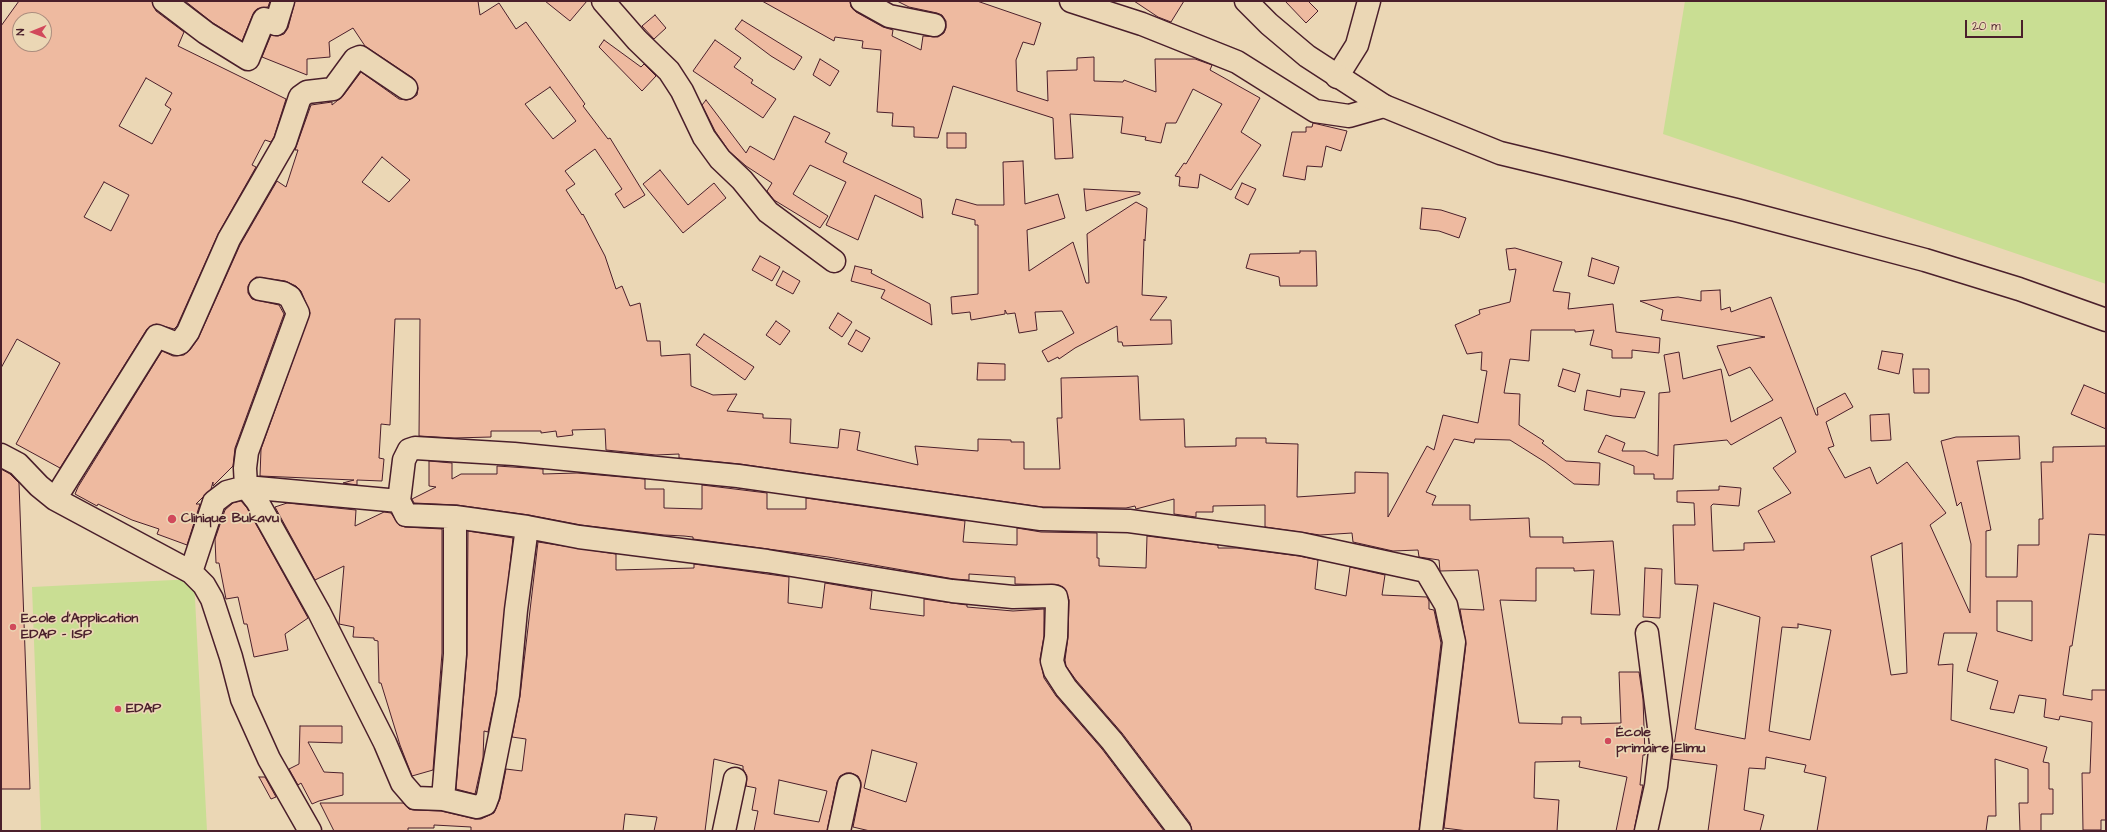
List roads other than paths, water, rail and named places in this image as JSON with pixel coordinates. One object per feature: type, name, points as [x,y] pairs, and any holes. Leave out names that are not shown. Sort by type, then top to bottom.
[{"type":"street","points":[[164,1],[206,33],[248,59],[264,19],[276,24],[284,1]]},
{"type":"street","points":[[603,1],[637,40],[669,70],[682,91],[704,137],[720,160],[742,180],[768,212],[834,261]]},
{"type":"street","points":[[862,1],[889,16],[934,25]]},
{"type":"street","points":[[1071,1],[1142,24],[1236,62],[1315,111],[1349,116],[1384,106]]},
{"type":"street","points":[[1246,1],[1307,56],[1337,77],[1384,106],[1500,153],[1736,210],[1925,260],[2018,289],[2106,320]]},
{"type":"street","points":[[1337,77],[1357,45],[1369,1]]},
{"type":"street","points":[[56,499],[157,336],[177,344],[180,343],[188,332],[228,239],[284,142],[300,97],[307,92],[333,89],[355,58],[360,57],[406,88]]},
{"type":"street","points":[[260,289],[283,292],[290,297],[298,313],[247,452],[245,468],[246,487],[257,501],[319,612],[385,743],[402,783],[415,798],[443,799],[477,807],[485,804],[488,796],[508,695],[516,610],[528,526]]},
{"type":"street","points":[[1180,831],[1112,741],[1066,688],[1055,671],[1052,661],[1056,637],[1056,597],[1013,596],[952,591],[767,561],[579,537],[528,526],[455,517],[406,515],[399,501],[404,460],[408,450],[415,448],[514,454],[738,476],[1041,518],[1145,523],[1301,544],[1426,572],[1446,604],[1454,642],[1431,831]]},
{"type":"street","points":[[1,455],[18,464],[39,486],[56,499],[191,572],[204,585],[212,600],[231,658],[242,699],[270,759],[310,831]]},
{"type":"street","points":[[191,572],[214,502],[227,492],[246,487],[399,501]]},
{"type":"street","points":[[443,799],[455,654],[455,517]]},
{"type":"street","points":[[1646,831],[1656,786],[1661,743],[1647,633]]},
{"type":"street","points":[[724,831],[735,779]]},
{"type":"street","points":[[839,831],[850,785]]},
{"type":"place","name":"Clinique Bukavu","points":[[172,519]]},
{"type":"place","name":"Ecole d'Application EDAP - ISP","points":[[13,627]]},
{"type":"place","name":"EDAP","points":[[118,709]]},
{"type":"place","name":"École primaire Elimu","points":[[1608,741]]}]
